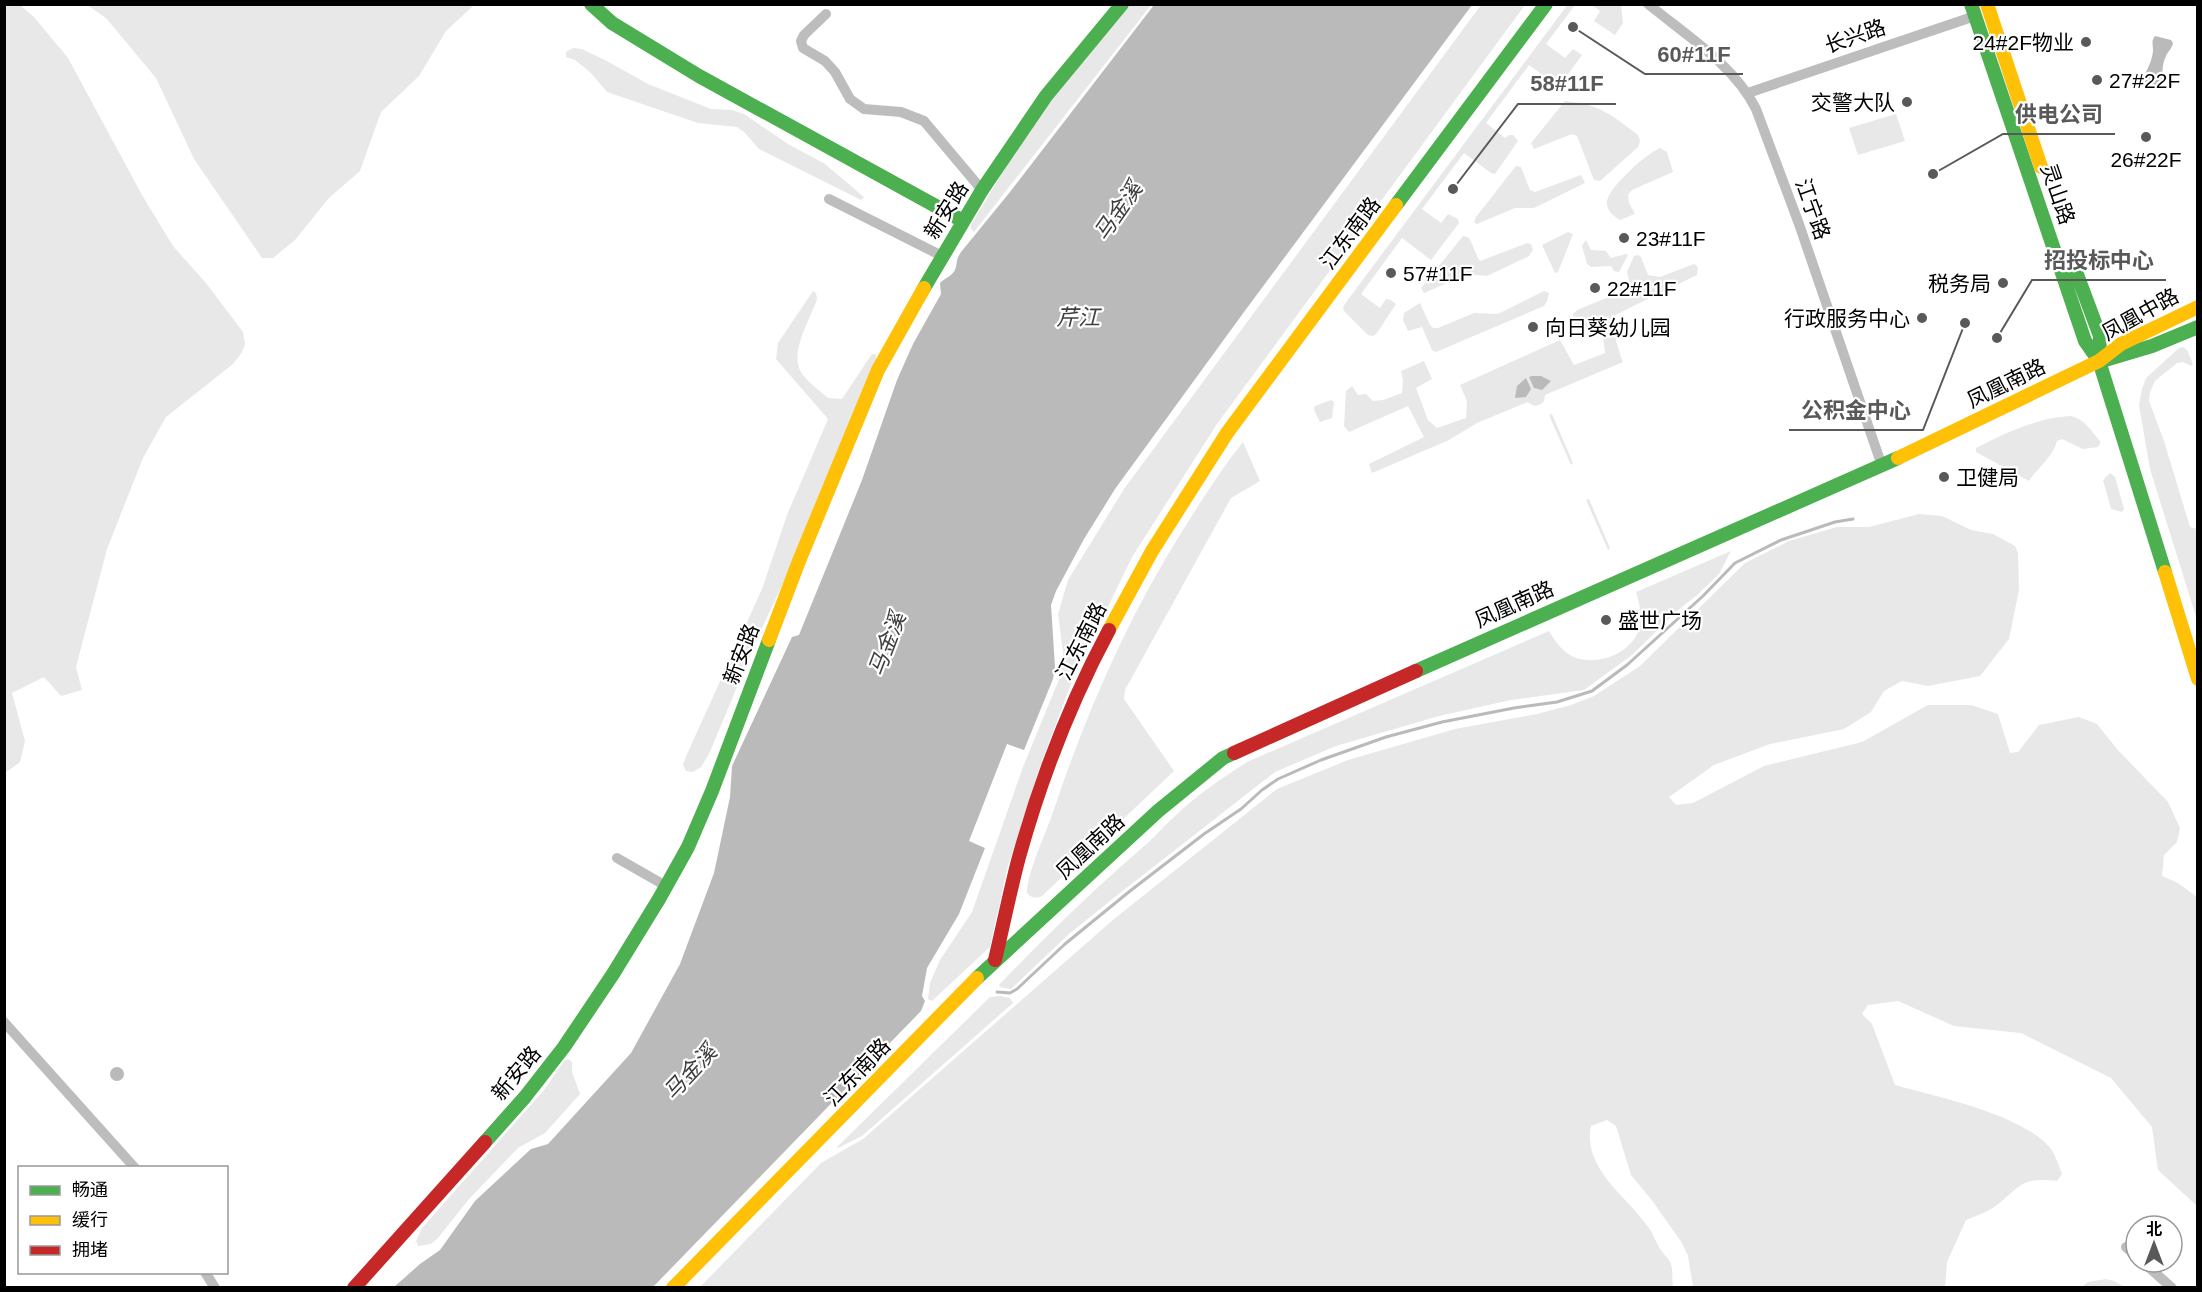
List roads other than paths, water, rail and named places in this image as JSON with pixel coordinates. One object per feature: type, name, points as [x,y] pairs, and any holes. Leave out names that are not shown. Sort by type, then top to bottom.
[{"type":"main road","points":[[591,4],[612,23],[699,76],[963,221]]},
{"type":"main road","name":"新安路","points":[[354,1287],[525,1097],[564,1047],[613,974],[666,886],[688,847],[712,791],[799,561],[878,370],[982,190],[1046,96],[1122,4]]},
{"type":"main road","name":"江东南路","points":[[673,1287],[995,960],[1019,857],[1042,784],[1083,679],[1152,551],[1227,433],[1546,4]]},
{"type":"main road","name":"灵山路","points":[[1991,6],[2067,245],[2100,336],[2099,361]]},
{"type":"main road","name":"灵山路","points":[[1973,10],[2085,341],[2099,361],[2198,679]]},
{"type":"main road","name":"凤凰中路","points":[[2099,361],[2121,344],[2198,307]]},
{"type":"main road","name":"凤凰中路","points":[[2099,361],[2127,355],[2198,327]]},
{"type":"main road","name":"凤凰南路","points":[[995,960],[1158,811],[1223,758],[1618,579],[1691,550],[1882,466],[2099,361]]},
{"type":"street","name":"江宁路","points":[[1648,4],[1715,59],[1748,93],[1799,224],[1882,466]]},
{"type":"street","name":"长兴路","points":[[1748,93],[1973,10]]},
{"type":"street","points":[[826,14],[804,35],[801,41],[803,48],[825,61],[835,72],[850,99],[864,109],[901,112],[924,121],[982,190]]},
{"type":"street","points":[[829,200],[942,256]]},
{"type":"street","points":[[617,858],[666,886]]},
{"type":"street","points":[[4,1022],[134,1166]]},
{"type":"street","points":[[206,1274],[214,1287]]},
{"type":"street","points":[[2157,1274],[2172,1287]]},
{"type":"water","name":"芹江","points":[[1154,5],[1472,5],[1115,489],[1084,539],[1051,605],[1055,667],[1053,679],[1024,750],[1007,744],[969,841],[985,848],[959,914],[927,968],[922,996],[925,1001],[921,1011],[653,1287],[394,1287],[440,1250],[475,1201],[531,1149],[548,1144],[631,1053],[680,964],[714,873],[730,797],[732,766],[792,637],[799,635],[862,480],[897,380],[913,344],[941,294],[940,283],[954,272],[961,252]]},
{"type":"water","points":[[2155,36],[2171,40],[2173,43],[2163,64],[2162,86],[2157,90],[2143,85],[2142,81],[2151,59]]},
{"type":"water","points":[[1541,376],[1551,381],[1542,390],[1534,388],[1529,377]]},
{"type":"water","points":[[1526,378],[1531,389],[1526,397],[1515,398],[1517,386]]},
{"type":"water","points":[[114,1067],[120,1067],[124,1074],[120,1081],[114,1081],[110,1077],[110,1071]]},
{"type":"waterway","points":[[997,992],[1010,993],[1017,989],[1065,944],[1130,891],[1278,779],[1321,760],[1386,737],[1442,722],[1557,702],[1592,691],[1627,665],[1703,596],[1735,563],[1781,540],[1835,522],[1853,519]]},
{"type":"place","name":"60#11F","points":[[1573,27]]},
{"type":"place","name":"24#2F物业","points":[[2086,42]]},
{"type":"place","name":"27#22F","points":[[2097,80]]},
{"type":"place","name":"交警大队","points":[[1907,102]]},
{"type":"place","name":"26#22F","points":[[2146,137]]},
{"type":"place","name":"供电公司","points":[[1933,174]]},
{"type":"place","name":"58#11F","points":[[1453,189]]},
{"type":"place","name":"23#11F","points":[[1624,238]]},
{"type":"place","name":"57#11F","points":[[1391,273]]},
{"type":"place","name":"税务局","points":[[2003,283]]},
{"type":"place","name":"22#11F","points":[[1595,288]]},
{"type":"place","name":"行政服务中心","points":[[1922,318]]},
{"type":"place","name":"公积金中心","points":[[1965,323]]},
{"type":"place","name":"向日葵幼儿园","points":[[1533,327]]},
{"type":"place","name":"招投标中心","points":[[1997,338]]},
{"type":"place","name":"卫健局","points":[[1944,477]]},
{"type":"place","name":"盛世广场","points":[[1606,620]]},
{"type":"water label","name":"马金溪","points":[[1118,211]]},
{"type":"water label","name":"马金溪","points":[[887,644]]},
{"type":"water label","name":"马金溪","points":[[690,1072]]}]
